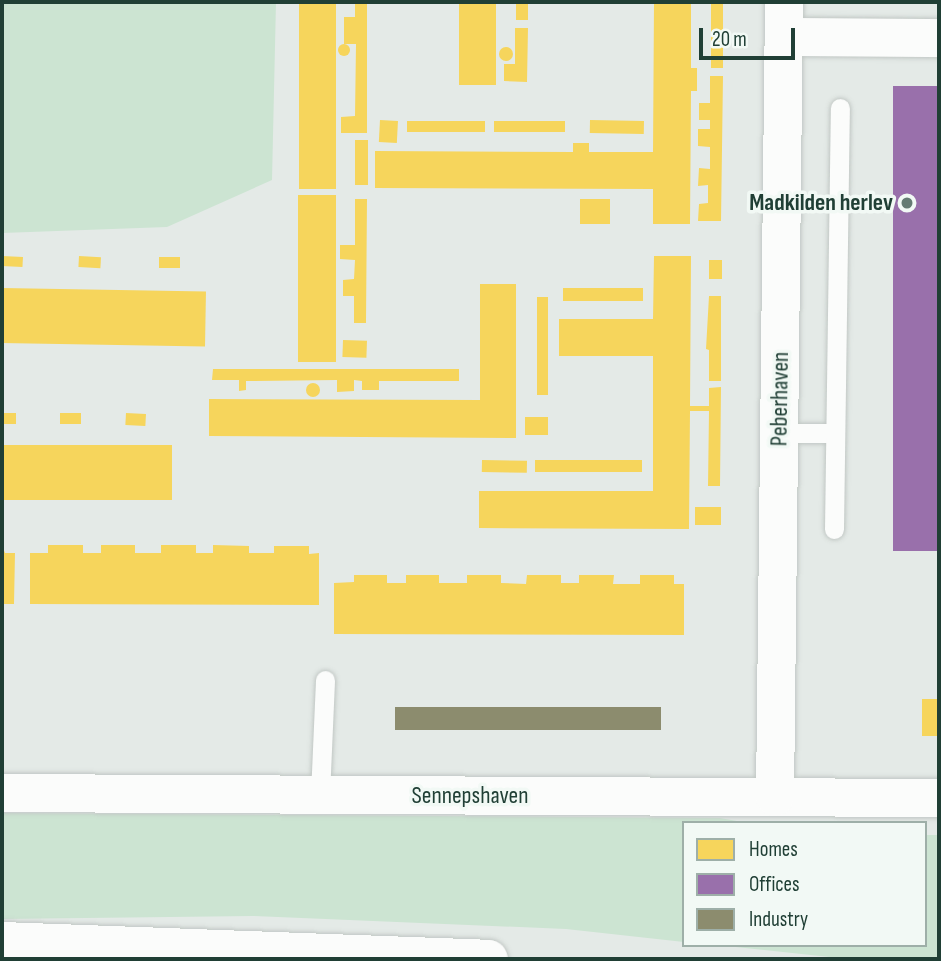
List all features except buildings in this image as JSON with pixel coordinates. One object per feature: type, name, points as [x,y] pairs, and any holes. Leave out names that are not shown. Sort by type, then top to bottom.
[{"type":"street","points":[[784,19],[939,38]]},
{"type":"street","name":"Peberhaven","points":[[775,797],[784,19]]},
{"type":"street","name":"Sennepshaven","points":[[2,793],[939,798]]},
{"type":"street","points":[[2,940],[489,959]]},
{"type":"street","points":[[242,950],[311,959]]},
{"type":"lane","points":[[834,529],[840,108]]},
{"type":"lane","points":[[779,432],[835,433]]},
{"type":"lane","points":[[320,796],[324,680]]},
{"type":"green space","points":[[2,2],[276,2],[272,180],[167,227],[2,233]]},
{"type":"green space","points":[[2,813],[720,818],[737,821],[682,821],[682,942],[566,929],[253,916],[2,919]]},
{"type":"green space","points":[[927,835],[939,835],[939,959],[848,959],[736,947],[927,947]]},
{"type":"place","name":"Madkilden herlev","points":[[907,203]]}]
